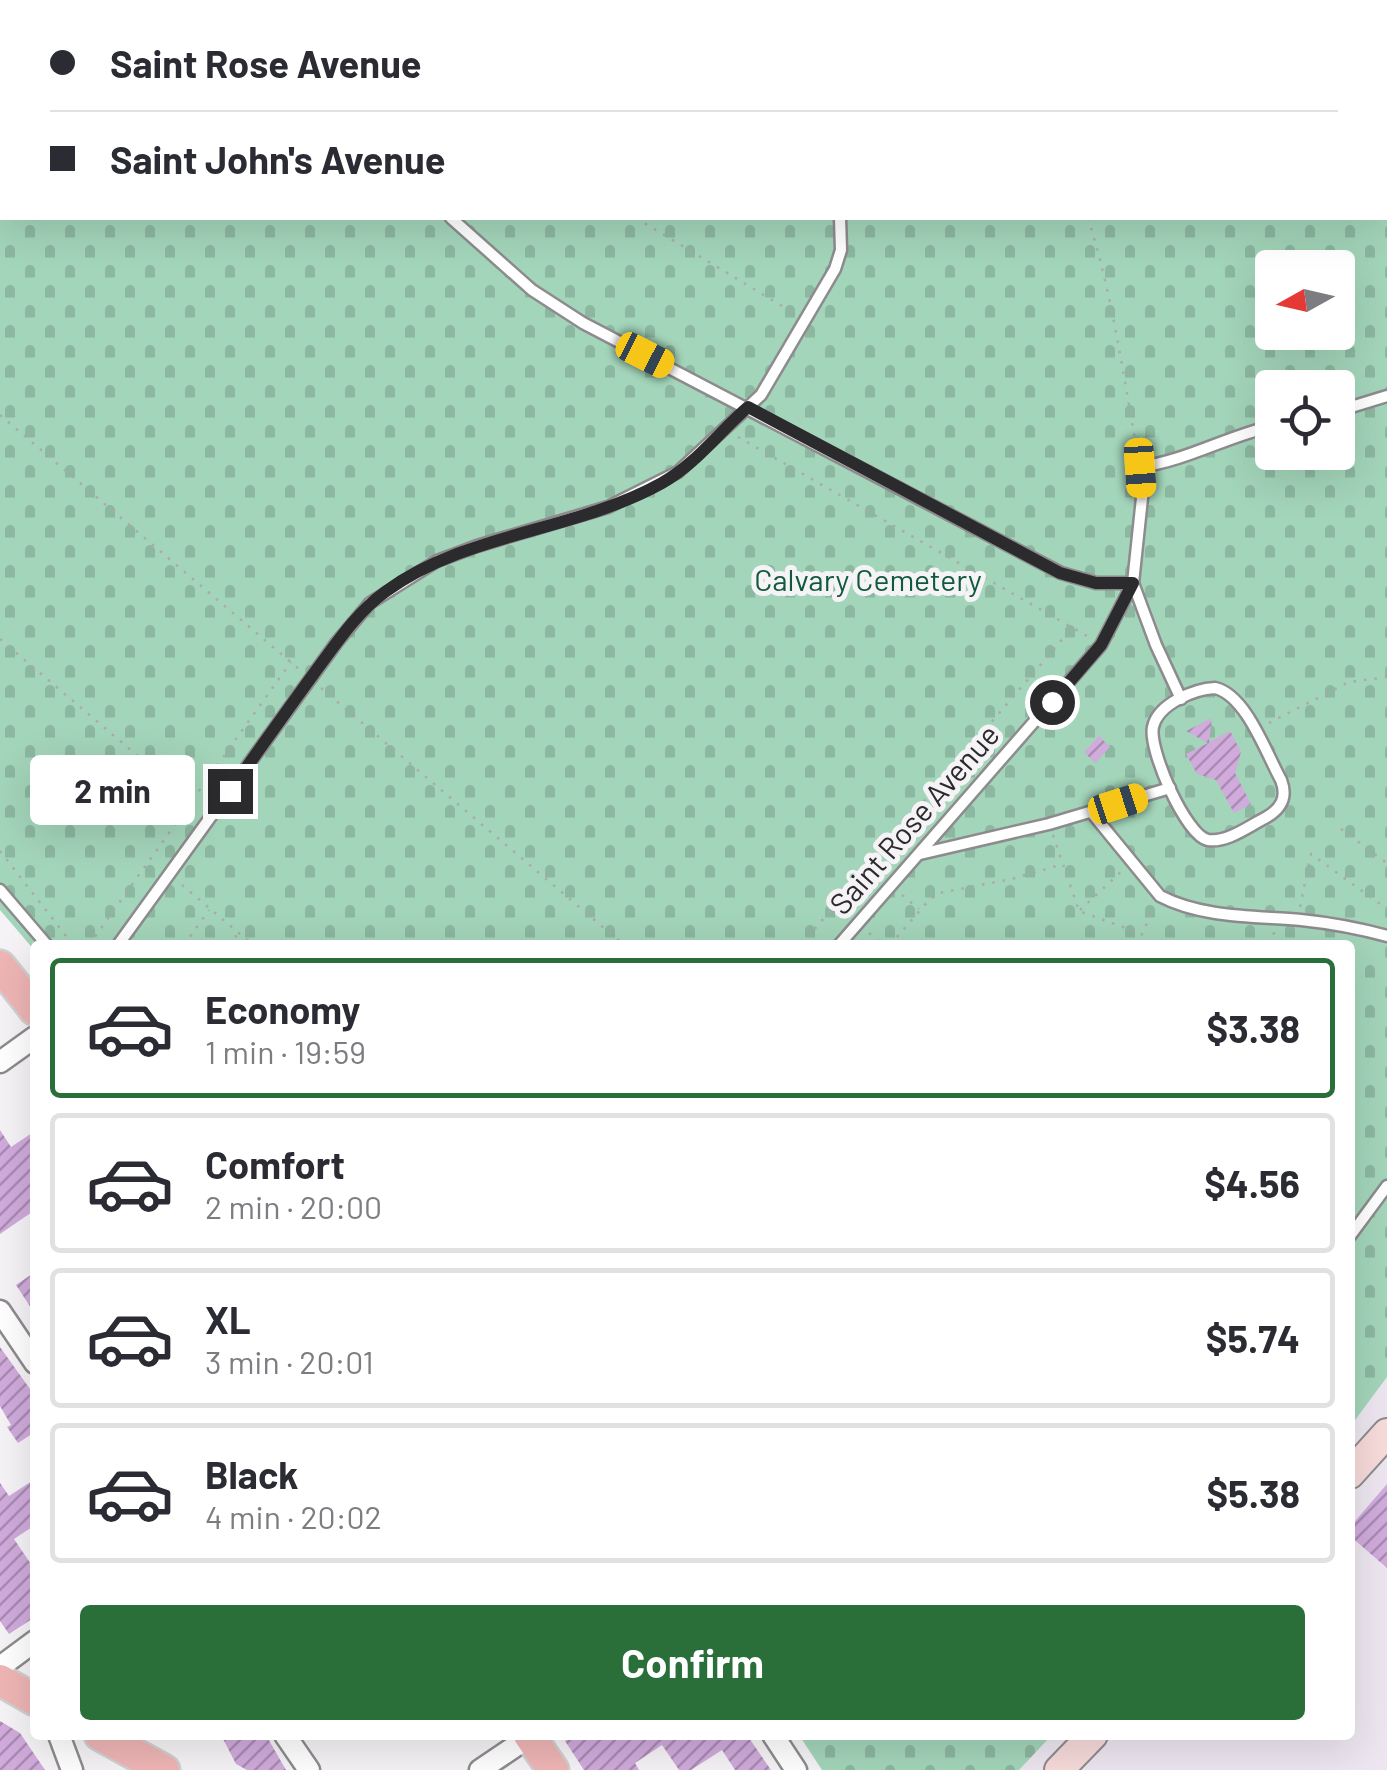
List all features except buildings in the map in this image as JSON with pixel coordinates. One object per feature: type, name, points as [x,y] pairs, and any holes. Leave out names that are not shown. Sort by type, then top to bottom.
[{"type":"main road","points":[[0,966],[30,1004]]},
{"type":"main road","points":[[1355,1468],[1387,1433]]},
{"type":"main road","points":[[0,1680],[30,1697]]},
{"type":"main road","points":[[109,1740],[164,1770]]},
{"type":"main road","points":[[533,1740],[553,1770]]},
{"type":"main road","points":[[1058,1770],[1088,1740]]},
{"type":"street","points":[[0,1062],[30,1041]]},
{"type":"street","points":[[0,1311],[30,1356]]},
{"type":"street","points":[[0,1666],[30,1645]]},
{"type":"street","points":[[60,1740],[72,1770]]},
{"type":"street","points":[[289,1740],[309,1770]]},
{"type":"street","points":[[480,1770],[523,1740]]},
{"type":"street","points":[[776,1740],[796,1770]]},
{"type":"lane","points":[[453,220],[524,284],[562,312],[1060,573],[1096,583],[1133,583]]},
{"type":"lane","points":[[122,940],[310,679],[357,617],[385,592],[410,576],[478,546],[583,516],[640,494],[692,462],[748,407],[766,387],[838,260],[840,220]]},
{"type":"lane","points":[[1355,406],[1387,396]]},
{"type":"lane","points":[[1181,699],[1133,583],[1142,498],[1140,468],[1177,462],[1235,435],[1255,430]]},
{"type":"lane","name":"Saint Rose Avenue","points":[[843,940],[1101,645],[1133,583]]},
{"type":"lane","points":[[1221,689],[1235,698],[1284,787],[1280,806],[1271,814],[1230,836],[1208,840],[1191,828],[1152,744],[1159,713],[1181,699],[1200,690],[1221,689]]},
{"type":"lane","points":[[919,854],[1049,824],[1170,788]]},
{"type":"lane","points":[[1092,812],[1160,896],[1195,910],[1354,927],[1387,936]]},
{"type":"lane","points":[[0,890],[43,940]]},
{"type":"lane","points":[[1355,1229],[1387,1186]]},
{"type":"path","points":[[639,220],[806,320]]},
{"type":"path","points":[[1089,220],[1115,324],[1140,468]]},
{"type":"path","points":[[0,415],[618,940]]},
{"type":"path","points":[[724,428],[1101,645]]},
{"type":"path","points":[[805,940],[1072,628]]},
{"type":"path","points":[[0,639],[192,802]]},
{"type":"path","points":[[92,940],[291,662]]},
{"type":"path","points":[[1255,730],[1350,682],[1387,677]]},
{"type":"path","points":[[950,770],[977,788]]},
{"type":"path","points":[[1049,824],[1079,911]]},
{"type":"path","points":[[1342,829],[1387,862]]},
{"type":"path","points":[[0,851],[69,940]]},
{"type":"path","points":[[1297,920],[1312,854],[1387,909]]},
{"type":"path","points":[[1079,911],[1133,860]]},
{"type":"path","points":[[894,940],[920,910],[943,892],[1063,864]]},
{"type":"path","points":[[170,875],[247,940]]},
{"type":"path","points":[[892,886],[920,910]]},
{"type":"path","points":[[1139,940],[1160,896]]},
{"type":"path","points":[[188,940],[210,909]]},
{"type":"path","points":[[1079,911],[1142,934]]},
{"type":"path","points":[[858,923],[877,940]]},
{"type":"path","points":[[232,940],[238,933]]},
{"type":"shaded area","points":[[1387,1377],[1387,1770],[1019,1770],[1047,1740],[1355,1740],[1355,1420]]},
{"type":"green space","name":"Calvary Cemetery","points":[[0,220],[1387,220],[1387,1377],[1355,1420],[1355,940],[30,940],[30,945],[0,910]]},
{"type":"green space","points":[[802,1740],[1047,1740],[1019,1770],[822,1770]]},
{"type":"route","points":[[230,791],[347,629],[385,592],[418,570],[459,552],[608,508],[665,482],[692,462],[748,407],[1060,573],[1096,583],[1133,583],[1101,645],[1052,702]]}]
